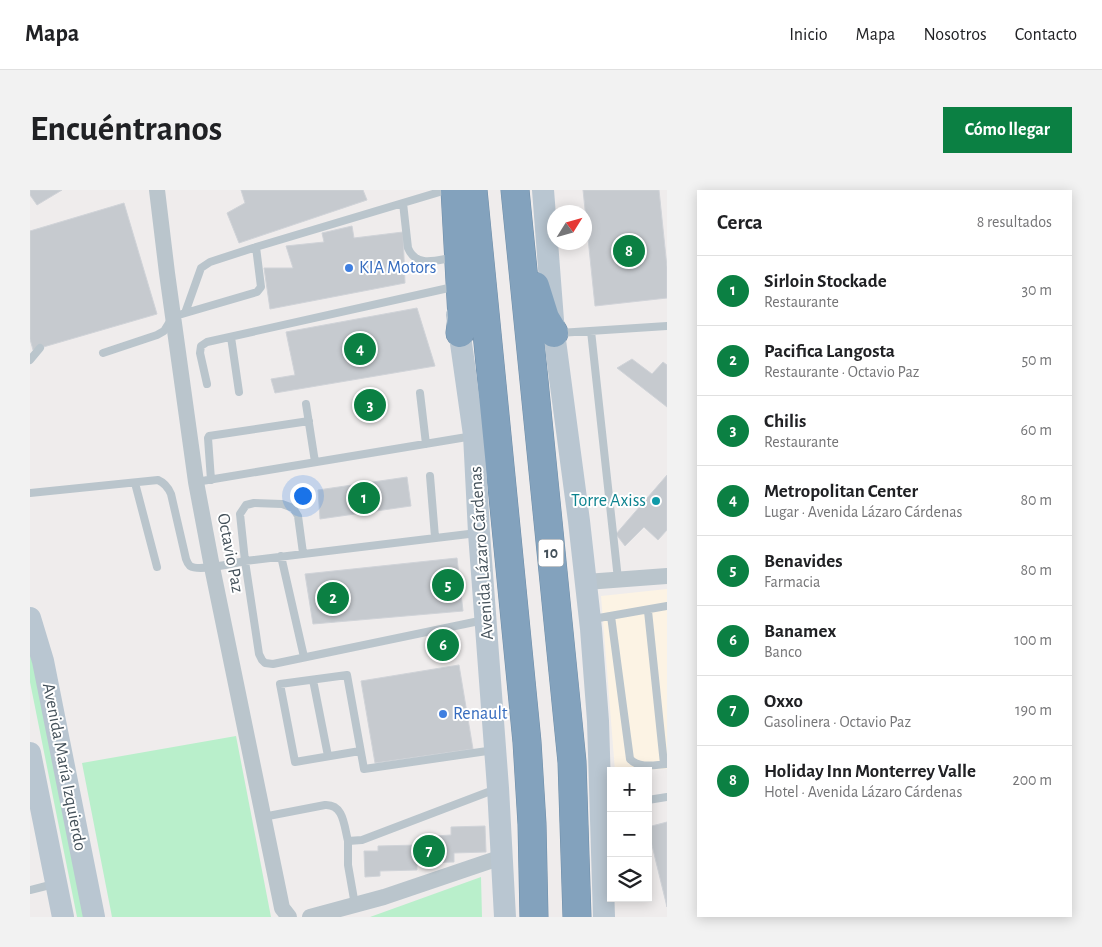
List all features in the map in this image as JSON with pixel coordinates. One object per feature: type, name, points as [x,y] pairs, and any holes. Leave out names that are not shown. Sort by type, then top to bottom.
[{"type":"highway","points":[[447,190],[462,318],[460,333]]},
{"type":"highway","name":"Avenida Lázaro Cárdenas","points":[[473,190],[528,757],[534,917]]},
{"type":"highway","points":[[515,190],[522,209],[538,298],[554,333]]},
{"type":"highway","name":"10","points":[[515,190],[572,762],[577,917]]},
{"type":"street","name":"Octavio Paz","points":[[157,190],[179,315],[204,481],[212,567],[282,908],[289,917]]},
{"type":"street","name":"Avenida Lázaro Cárdenas","points":[[447,190],[453,287],[474,436],[505,917]]},
{"type":"street","points":[[543,190],[554,333],[586,582],[601,622],[598,721],[606,809],[604,917]]},
{"type":"street","points":[[586,582],[667,576]]},
{"type":"street","name":"Avenida María Izquierdo","points":[[30,618],[42,662],[94,917]]},
{"type":"street","name":"Avenida María Izquierdo","points":[[30,755],[63,917]]},
{"type":"street","points":[[310,917],[355,905],[502,857]]},
{"type":"lane","points":[[103,353],[164,331],[179,315],[200,268],[210,262],[447,190]]},
{"type":"lane","points":[[403,203],[410,253],[418,260],[425,262],[450,258]]},
{"type":"lane","points":[[179,315],[257,292],[261,287],[256,247]]},
{"type":"lane","points":[[207,384],[200,353],[201,346],[206,342],[453,287]]},
{"type":"lane","points":[[554,333],[667,326]]},
{"type":"lane","points":[[592,331],[618,579]]},
{"type":"lane","points":[[231,337],[239,392]]},
{"type":"lane","points":[[30,360],[40,348]]},
{"type":"lane","points":[[420,393],[426,444]]},
{"type":"lane","points":[[306,404],[315,462]]},
{"type":"lane","points":[[309,421],[209,436],[204,481],[474,436]]},
{"type":"lane","points":[[430,476],[435,537]]},
{"type":"lane","points":[[30,493],[158,480],[167,485],[171,494],[188,563],[194,567],[212,567],[280,556],[479,533]]},
{"type":"lane","points":[[135,483],[157,567]]},
{"type":"lane","points":[[303,554],[298,516],[293,508],[282,504],[254,503],[242,508],[240,514],[245,561],[259,654],[265,663],[273,664],[485,620]]},
{"type":"lane","points":[[280,556],[304,657]]},
{"type":"lane","points":[[648,610],[665,764],[640,765],[634,764],[630,759],[601,622],[648,610],[667,606]]},
{"type":"lane","points":[[360,751],[295,762],[280,684],[347,675],[364,769],[495,750]]},
{"type":"lane","points":[[313,680],[328,756]]},
{"type":"lane","points":[[348,841],[362,840],[498,788]]},
{"type":"lane","points":[[652,799],[667,797]]},
{"type":"lane","points":[[263,817],[332,804],[338,808],[342,816],[348,841],[348,865],[355,905]]},
{"type":"lane","points":[[30,890],[56,883]]},
{"type":"shaded area","points":[[667,589],[667,769],[615,767],[601,596]]},
{"type":"green space","points":[[30,637],[88,917],[77,917],[30,682]]},
{"type":"green space","points":[[236,736],[271,917],[112,917],[82,763]]},
{"type":"green space","points":[[481,877],[482,917],[370,917]]},
{"type":"building","points":[[30,190],[62,190],[37,205],[30,195]]},
{"type":"building","points":[[241,190],[363,190],[367,200],[239,243],[227,213],[245,203]]},
{"type":"building","points":[[583,190],[659,190],[667,267],[667,298],[595,306],[589,250],[592,250],[592,205],[585,205]]},
{"type":"building","points":[[124,203],[157,314],[33,350],[30,339],[30,231]]},
{"type":"building","name":"KIA Motors","points":[[352,226],[354,238],[403,232],[405,283],[270,309],[264,268],[293,268],[286,246],[324,242],[322,233]]},
{"type":"building","points":[[417,308],[435,366],[275,393],[271,379],[295,375],[286,332]]},
{"type":"building","points":[[632,359],[652,374],[663,362],[667,365],[667,407],[617,368]]},
{"type":"building","name":"Torre Axiss","points":[[667,475],[667,530],[658,540],[644,527],[625,546],[616,534]]},
{"type":"building","points":[[407,477],[411,506],[320,519],[318,490]]},
{"type":"building","points":[[457,558],[463,611],[313,624],[305,574]]},
{"type":"building","points":[[459,665],[473,749],[375,763],[361,681]]},
{"type":"building","points":[[667,822],[667,907],[652,845],[652,826]]},
{"type":"building","points":[[485,826],[486,852],[454,853],[454,862],[417,863],[417,870],[380,871],[380,876],[365,877],[364,851],[378,851],[378,846],[418,845],[418,837],[451,835],[451,827]]},
{"type":"place","name":"Holiday Inn Monterrey Valle","points":[[629,251]]},
{"type":"place","name":"KIA Motors","points":[[349,268]]},
{"type":"place","name":"Metropolitan Center","points":[[360,349]]},
{"type":"place","name":"Chilis","points":[[370,405]]},
{"type":"place","name":"Sirloin Stockade","points":[[364,498]]},
{"type":"place","name":"Torre Axiss","points":[[656,501]]},
{"type":"place","name":"Benavides","points":[[448,585]]},
{"type":"place","name":"Pacifica Langosta","points":[[333,598]]},
{"type":"place","name":"Banamex","points":[[443,645]]},
{"type":"place","name":"Renault","points":[[443,714]]},
{"type":"place","name":"Oxxo","points":[[429,851]]}]
